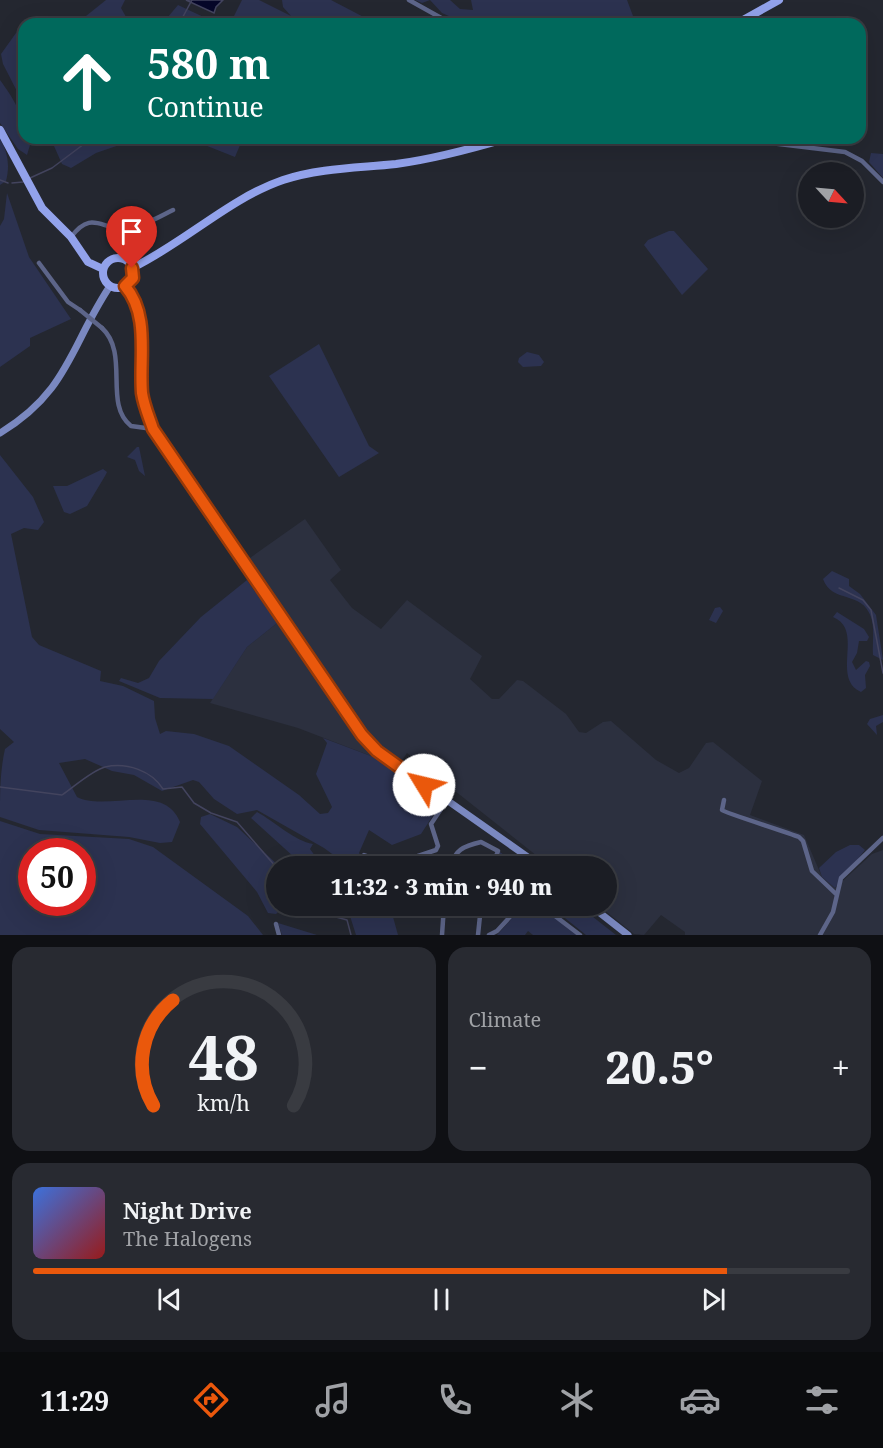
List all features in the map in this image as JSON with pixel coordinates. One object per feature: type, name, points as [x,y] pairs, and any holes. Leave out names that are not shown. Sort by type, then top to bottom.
[{"type":"main road","points":[[747,18],[779,0]]},
{"type":"main road","points":[[0,130],[46,213],[71,237],[88,262],[103,269]]},
{"type":"main road","points":[[132,268],[186,238],[247,196],[284,180],[324,170],[422,160],[485,144]]},
{"type":"main road","points":[[118,258],[127,260],[132,268],[133,278],[125,286],[118,288],[110,286],[104,278],[103,269],[109,261],[118,258]]},
{"type":"main road","points":[[0,433],[32,410],[61,378],[110,286]]},
{"type":"main road","points":[[125,286],[134,299],[139,315],[142,396],[153,429],[362,735],[377,751],[526,856]]},
{"type":"main road","points":[[604,916],[628,935]]},
{"type":"street","points":[[409,0],[441,18]]},
{"type":"street","points":[[778,144],[845,152],[862,161],[883,182]]},
{"type":"street","points":[[71,237],[80,225],[87,222],[126,229],[173,210]]},
{"type":"street","points":[[39,263],[68,302],[110,335],[114,347],[121,414],[131,426],[153,429]]},
{"type":"street","points":[[364,855],[392,866],[436,850],[438,846],[431,824],[447,800]]},
{"type":"street","points":[[724,800],[722,810],[726,814],[758,821],[799,837],[803,841],[812,871],[836,894]]},
{"type":"street","points":[[820,935],[833,912],[836,894],[845,873],[883,838]]},
{"type":"street","points":[[454,856],[458,850],[484,843],[498,851],[496,856]]},
{"type":"street","points":[[442,935],[443,916]]},
{"type":"street","points":[[478,935],[480,916]]},
{"type":"street","points":[[489,935],[497,931],[511,916]]},
{"type":"street","points":[[555,916],[580,935]]},
{"type":"street","points":[[276,924],[279,935]]},
{"type":"shaded area","points":[[106,0],[125,0],[121,8],[127,18],[85,18]]},
{"type":"shaded area","points":[[186,0],[223,0],[214,13]]},
{"type":"shaded area","points":[[242,0],[259,0],[291,16],[283,7],[282,0],[331,0],[366,18],[233,18]]},
{"type":"shaded area","points":[[430,0],[450,0],[460,9],[473,10],[471,0],[627,0],[634,18],[453,18],[442,13]]},
{"type":"shaded area","points":[[178,5],[206,18],[167,18]]},
{"type":"shaded area","points":[[16,33],[18,34],[18,93],[3,64],[1,54]]},
{"type":"shaded area","points":[[0,80],[18,110],[18,144],[30,144],[27,155],[18,149],[0,123]]},
{"type":"shaded area","points":[[0,139],[5,149],[8,165],[6,181],[0,185]]},
{"type":"shaded area","points":[[58,144],[122,144],[96,153],[71,168],[62,164],[54,146]]},
{"type":"shaded area","points":[[202,144],[240,144],[235,157]]},
{"type":"shaded area","points":[[871,153],[883,154],[883,178],[869,162]]},
{"type":"shaded area","points":[[7,193],[29,257],[71,319],[30,338],[30,346],[0,367],[0,226],[4,219]]},
{"type":"shaded area","points":[[674,231],[708,269],[682,295],[644,245],[648,240]]},
{"type":"shaded area","points":[[319,344],[369,446],[379,453],[339,477],[269,376]]},
{"type":"shaded area","points":[[527,352],[539,355],[544,362],[541,366],[523,367],[518,362],[519,358]]},
{"type":"shaded area","points":[[139,447],[145,476],[139,471],[135,460],[127,457]]},
{"type":"shaded area","points":[[0,455],[33,497],[44,522],[38,530],[24,528],[11,534],[32,637],[39,645],[101,671],[100,681],[123,686],[154,701],[155,718],[160,734],[166,731],[194,734],[229,746],[299,795],[320,814],[328,813],[332,807],[316,774],[327,743],[323,738],[376,758],[441,803],[421,834],[392,845],[369,830],[359,853],[361,856],[335,856],[257,810],[237,814],[214,799],[199,782],[193,780],[162,791],[134,775],[112,771],[85,759],[59,763],[77,797],[89,801],[148,800],[161,803],[172,810],[180,822],[172,842],[160,843],[129,837],[39,830],[0,817],[3,757],[5,749],[14,742],[0,729]]},
{"type":"shaded area","points":[[103,469],[107,472],[87,506],[70,514],[64,512],[53,486],[67,486]]},
{"type":"shaded area","points":[[305,519],[341,570],[330,580],[352,608],[381,629],[407,600],[482,656],[470,679],[492,699],[499,699],[517,680],[523,681],[566,714],[579,732],[586,733],[603,722],[611,721],[656,760],[679,773],[689,768],[706,743],[713,742],[762,781],[750,815],[804,835],[822,877],[835,888],[872,854],[883,850],[883,935],[685,935],[685,932],[661,915],[644,935],[634,934],[612,916],[617,916],[617,856],[537,856],[407,753],[394,772],[376,758],[298,728],[210,703],[247,647],[277,623],[240,565]]},
{"type":"shaded area","points":[[832,571],[849,579],[849,586],[860,594],[876,615],[883,660],[873,655],[873,627],[867,609],[861,603],[833,592],[827,587],[823,579]]},
{"type":"shaded area","points":[[247,580],[277,623],[247,647],[213,699],[160,698],[119,681],[121,678],[138,683],[149,678],[159,661],[201,617]]},
{"type":"shaded area","points":[[720,607],[723,611],[716,623],[709,620],[715,608]]},
{"type":"shaded area","points":[[837,612],[864,629],[869,637],[867,641],[859,641],[857,653],[852,662],[856,670],[866,661],[869,662],[870,666],[865,675],[866,688],[861,692],[852,685],[848,676],[847,632],[842,623],[833,617]]},
{"type":"shaded area","points":[[883,715],[883,722],[876,726],[877,735],[867,724],[870,719]]},
{"type":"shaded area","points":[[257,812],[292,835],[313,844],[310,849],[315,856],[293,856],[251,818]]},
{"type":"shaded area","points":[[210,814],[237,827],[268,856],[266,856],[266,909],[257,892],[200,824],[201,817]]},
{"type":"shaded area","points":[[0,821],[40,834],[129,839],[153,847],[248,916],[263,935],[0,935]]},
{"type":"shaded area","points":[[850,845],[859,845],[865,850],[835,888],[822,877],[819,868],[836,852]]},
{"type":"shaded area","points":[[350,916],[393,916],[398,935],[356,935]]},
{"type":"shaded area","points":[[514,916],[553,916],[577,935],[533,935],[528,931],[525,935],[497,935]]},
{"type":"shaded area","points":[[562,916],[592,916],[616,935],[586,935]]},
{"type":"shaded area","points":[[278,923],[317,935],[282,935]]},
{"type":"waterway","points":[[182,18],[192,0]]},
{"type":"waterway","points":[[30,178],[52,168],[84,144]]},
{"type":"waterway","points":[[0,180],[8,183]]},
{"type":"waterway","points":[[12,183],[23,182]]},
{"type":"waterway","points":[[839,588],[863,600],[871,610],[883,673]]},
{"type":"waterway","points":[[0,787],[62,795],[105,767],[122,766],[138,769],[152,777],[163,789],[182,787],[194,803],[211,813],[237,822],[266,856]]},
{"type":"waterway","points":[[335,916],[347,920],[351,935]]},
{"type":"route","points":[[132,268],[133,278],[125,286],[134,299],[139,315],[142,396],[153,429],[362,735],[377,751],[424,785]]}]
